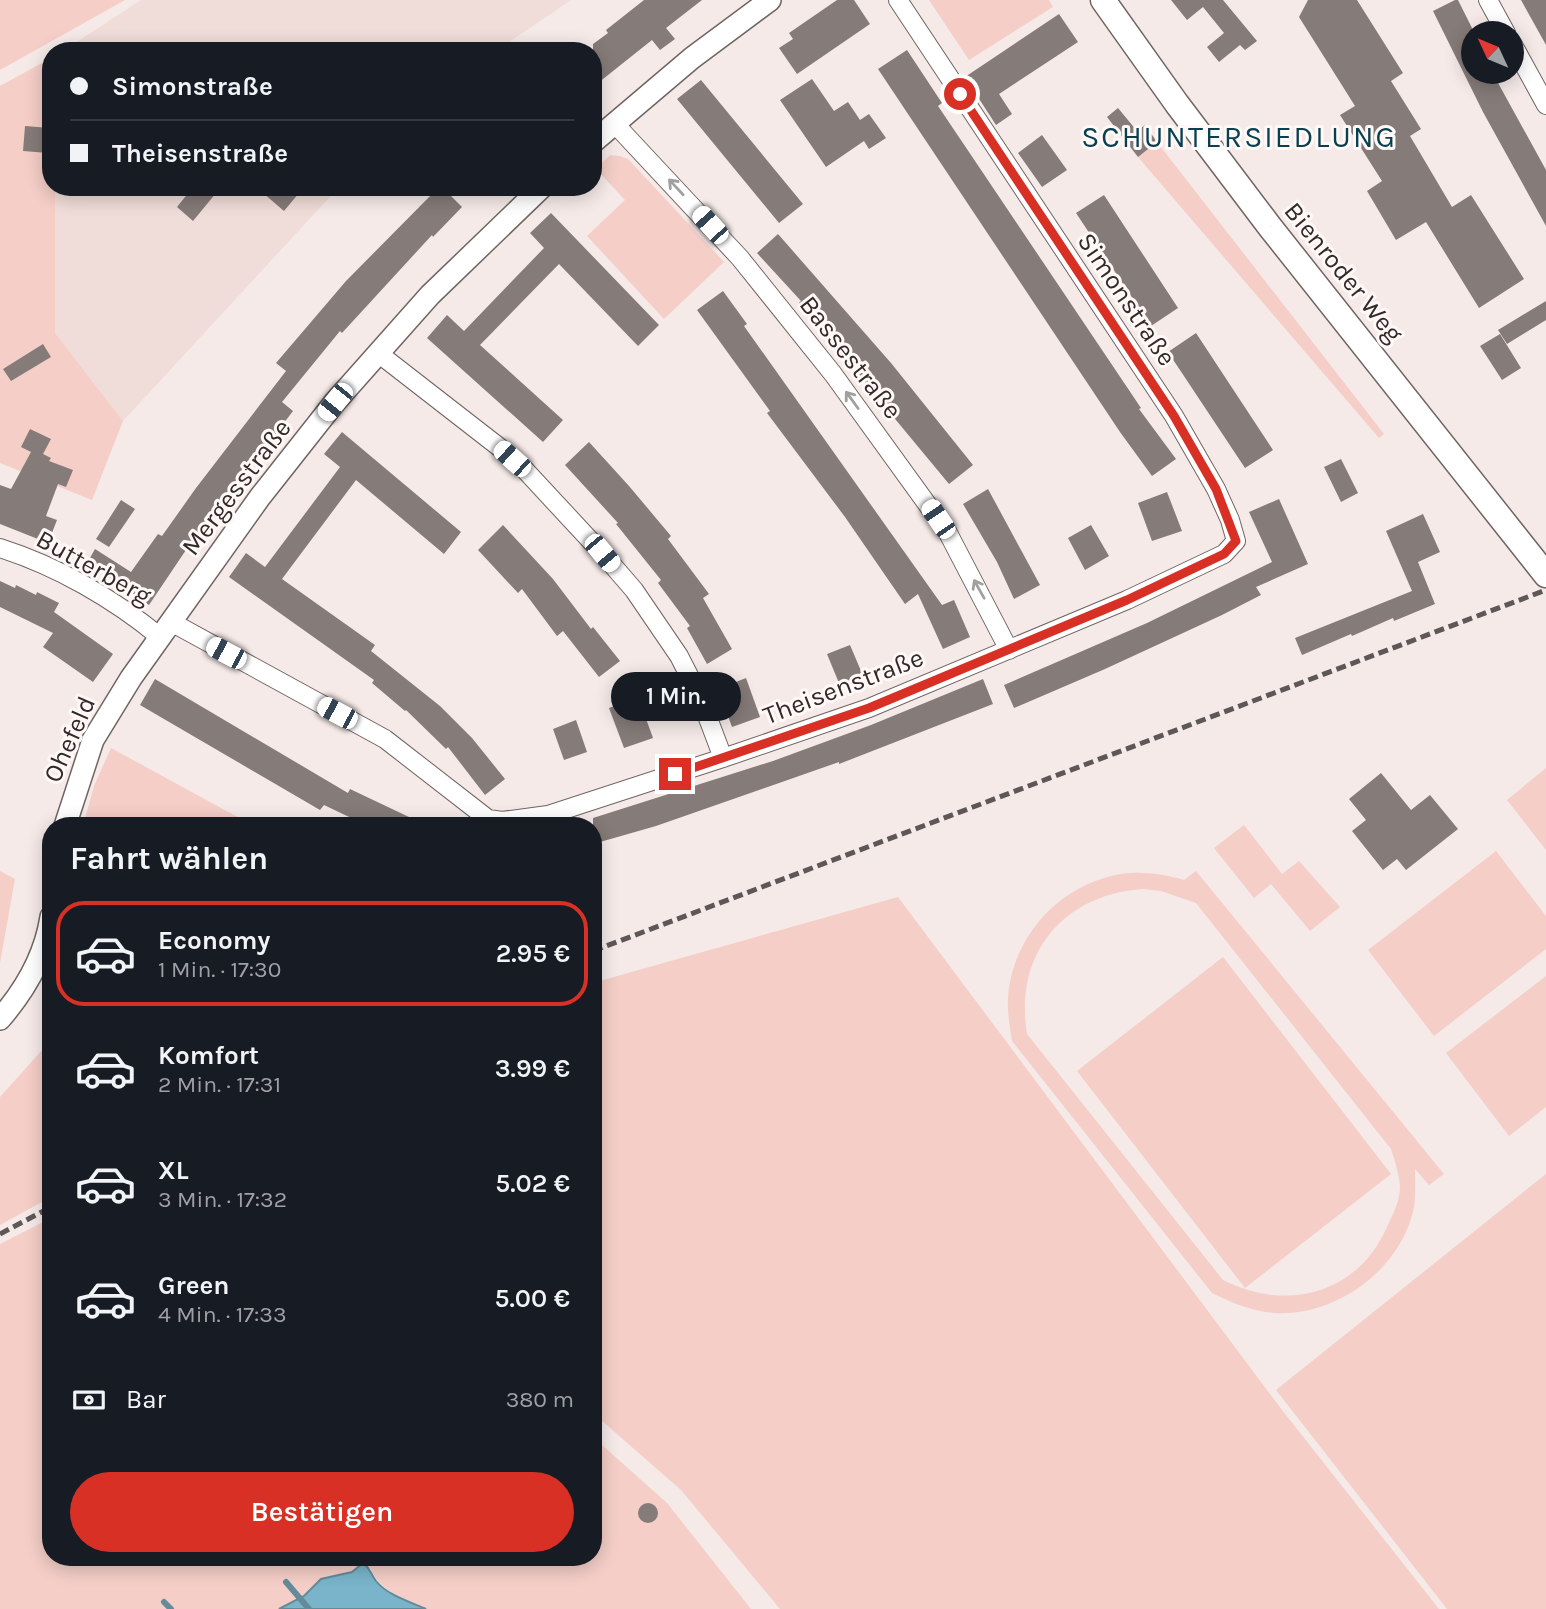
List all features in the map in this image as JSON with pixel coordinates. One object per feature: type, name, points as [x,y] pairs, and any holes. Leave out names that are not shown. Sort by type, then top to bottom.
[{"type":"main road","name":"Bienroder Weg","points":[[1103,0],[1270,227],[1546,575]]},
{"type":"street","points":[[602,134],[692,58],[770,0]]},
{"type":"street","name":"Simonstraße","points":[[898,0],[1174,416],[1216,489],[1236,541]]},
{"type":"street","points":[[1488,0],[1499,21]]},
{"type":"street","points":[[1524,65],[1546,105]]},
{"type":"street","name":"Bassestraße","points":[[614,123],[740,258],[833,374],[948,533],[1009,650]]},
{"type":"street","name":"Mergesstraße","points":[[131,678],[275,477],[335,402],[430,295],[533,196]]},
{"type":"street","points":[[378,353],[508,455],[602,553],[650,612],[679,656],[700,697],[723,758]]},
{"type":"street","name":"Theisenstraße","points":[[530,817],[548,815],[869,708],[1127,600],[1224,554],[1236,541]]},
{"type":"street","name":"Butterberg","points":[[0,548],[68,576],[142,623],[165,630]]},
{"type":"street","name":"Theisenstraße","points":[[165,630],[385,739],[416,761],[475,811],[487,817]]},
{"type":"street","name":"Ohefeld","points":[[68,817],[93,740],[131,678]]},
{"type":"street","points":[[0,1019],[34,973],[42,951]]},
{"type":"shaded area","points":[[0,0],[125,0],[50,42],[42,42],[42,46],[0,70]]},
{"type":"shaded area","points":[[141,0],[571,0],[509,42],[77,42]]},
{"type":"shaded area","points":[[929,0],[1049,0],[1053,7],[969,60]]},
{"type":"shaded area","points":[[42,63],[42,196],[55,196],[55,333],[123,421],[92,500],[0,463],[0,86]]},
{"type":"shaded area","points":[[1157,142],[1384,434],[1379,438],[1138,157]]},
{"type":"shaded area","points":[[610,155],[628,159],[724,262],[664,319],[587,236],[625,200],[602,175],[602,163]]},
{"type":"shaded area","points":[[55,196],[331,196],[123,421],[55,333]]},
{"type":"shaded area","points":[[111,748],[238,817],[85,817],[94,786]]},
{"type":"shaded area","points":[[1546,768],[1546,850],[1507,800]]},
{"type":"shaded area","points":[[1244,825],[1282,874],[1299,861],[1340,907],[1310,931],[1271,884],[1254,898],[1214,848]]},
{"type":"shaded area","points":[[1496,851],[1546,916],[1546,949],[1434,1036],[1368,950]]},
{"type":"shaded area","points":[[0,871],[15,879],[0,963]]},
{"type":"shaded area","points":[[1196,871],[1444,1174],[1429,1185],[1415,1169],[1414,1207],[1407,1230],[1396,1250],[1381,1269],[1363,1285],[1320,1307],[1297,1312],[1266,1312],[1242,1306],[1212,1293],[1012,1041],[1008,1003],[1011,976],[1029,935],[1059,902],[1077,889],[1120,874],[1152,874],[1184,880]],"holes":[[[1142,889],[1161,891],[1196,903],[1391,1149],[1400,1186],[1396,1207],[1374,1250],[1358,1268],[1339,1282],[1317,1291],[1271,1295],[1247,1290],[1223,1280],[1027,1034],[1025,1005],[1028,979],[1037,955],[1050,934],[1067,917],[1088,903],[1114,894]]]},
{"type":"shaded area","points":[[898,897],[1282,1410],[1439,1609],[780,1609],[681,1490],[602,1421],[603,980]]},
{"type":"shaded area","points":[[1223,957],[1391,1174],[1245,1288],[1077,1071]]},
{"type":"shaded area","points":[[1546,976],[1546,1107],[1509,1136],[1446,1053]]},
{"type":"shaded area","points":[[42,1050],[42,1202],[0,1225],[0,1097]]},
{"type":"shaded area","points":[[1546,1174],[1546,1609],[1447,1609],[1276,1390]]},
{"type":"shaded area","points":[[42,1223],[42,1566],[602,1566],[602,1445],[667,1503],[751,1609],[426,1609],[380,1584],[371,1569],[321,1579],[304,1596],[279,1609],[0,1609],[0,1244]]},
{"type":"water","points":[[359,1566],[366,1566],[386,1590],[426,1609],[279,1609],[304,1596],[321,1579],[352,1572]]},
{"type":"building","points":[[644,0],[702,0],[666,28],[675,39],[660,50],[652,40],[602,80],[602,42],[596,42],[608,33],[606,30]]},
{"type":"building","points":[[837,0],[854,0],[870,24],[797,74],[779,48],[793,39],[789,33]]},
{"type":"building","points":[[1171,0],[1223,0],[1257,41],[1245,50],[1240,45],[1219,62],[1207,47],[1224,33],[1203,7],[1187,20]]},
{"type":"building","points":[[1308,0],[1357,0],[1403,73],[1391,81],[1421,129],[1410,136],[1452,207],[1471,195],[1524,279],[1479,308],[1426,222],[1396,240],[1367,191],[1382,181],[1340,115],[1355,106],[1299,17]]},
{"type":"building","points":[[1458,0],[1468,21],[1461,21],[1461,68],[1433,11]]},
{"type":"building","points":[[1521,0],[1546,0],[1546,45]]},
{"type":"building","points":[[1059,14],[1078,42],[999,94],[1012,114],[996,125],[965,77]]},
{"type":"building","points":[[907,50],[942,103],[938,106],[1141,408],[1139,409],[1176,459],[1152,476],[878,69]]},
{"type":"building","points":[[812,79],[834,111],[848,102],[860,120],[869,114],[886,138],[869,149],[864,141],[826,167],[780,100]]},
{"type":"building","points":[[701,80],[803,204],[779,223],[677,99]]},
{"type":"building","points":[[1469,84],[1499,84],[1546,170],[1546,226]]},
{"type":"building","points":[[1118,108],[1137,131],[1145,125],[1157,142],[1138,157],[1107,117]]},
{"type":"building","points":[[25,126],[42,127],[42,153],[23,151]]},
{"type":"building","points":[[1042,135],[1067,170],[1042,187],[1018,153]]},
{"type":"building","points":[[1104,195],[1178,308],[1151,326],[1076,213]]},
{"type":"building","points":[[186,196],[214,196],[193,221],[177,207]]},
{"type":"building","points":[[266,196],[296,196],[284,211]]},
{"type":"building","points":[[430,196],[451,196],[462,207],[433,237],[432,235],[342,333],[340,331],[282,402],[293,411],[194,542],[192,541],[149,605],[100,571],[99,573],[86,565],[95,549],[131,572],[158,534],[162,536],[286,371],[276,363],[346,281]]},
{"type":"building","points":[[551,213],[659,325],[638,346],[559,264],[480,345],[563,420],[543,442],[427,338],[447,315],[464,331],[544,248],[530,233]]},
{"type":"building","points":[[778,234],[891,363],[973,465],[949,484],[799,303],[801,301],[757,253]]},
{"type":"building","points":[[723,291],[747,324],[744,326],[942,605],[954,600],[970,637],[943,649],[918,594],[905,604],[845,517],[767,413],[770,411],[697,310]]},
{"type":"building","points":[[1546,301],[1546,320],[1507,344],[1498,330]]},
{"type":"building","points":[[1196,333],[1273,450],[1245,468],[1168,352]]},
{"type":"building","points":[[1500,334],[1521,368],[1502,380],[1480,346]]},
{"type":"building","points":[[43,344],[51,357],[11,381],[3,369]]},
{"type":"building","points":[[30,429],[51,439],[43,454],[51,458],[49,461],[73,470],[66,487],[58,484],[46,516],[57,520],[48,543],[0,524],[0,485],[11,489],[31,452],[21,447]]},
{"type":"building","points":[[342,432],[461,532],[444,554],[356,480],[282,579],[375,645],[371,651],[440,706],[472,738],[505,779],[485,795],[448,747],[446,749],[406,710],[372,683],[374,680],[229,577],[246,553],[265,567],[340,467],[324,454]]},
{"type":"building","points":[[589,442],[671,536],[668,539],[709,594],[703,598],[732,649],[707,664],[687,628],[690,626],[658,583],[661,580],[616,524],[618,523],[565,465]]},
{"type":"building","points":[[1341,459],[1358,493],[1341,502],[1324,467]]},
{"type":"building","points":[[988,489],[1040,585],[1014,599],[997,562],[963,504]]},
{"type":"building","points":[[1167,492],[1182,531],[1152,541],[1138,503]]},
{"type":"building","points":[[1279,499],[1308,564],[1256,587],[1261,595],[1222,615],[1014,708],[1004,685],[1147,623],[1272,562],[1249,512]]},
{"type":"building","points":[[121,500],[135,509],[109,547],[96,539]]},
{"type":"building","points":[[1423,514],[1440,552],[1418,562],[1435,604],[1302,655],[1295,638],[1412,591],[1386,531]]},
{"type":"building","points":[[503,525],[553,579],[591,629],[593,627],[620,661],[599,677],[563,631],[557,636],[522,589],[518,593],[478,550]]},
{"type":"building","points":[[1091,525],[1109,556],[1085,570],[1068,538]]},
{"type":"building","points":[[0,581],[36,595],[37,592],[59,603],[54,612],[113,654],[93,682],[43,647],[53,633],[0,607]]},
{"type":"building","points":[[850,645],[864,678],[841,688],[827,654]]},
{"type":"building","points":[[746,678],[760,717],[732,727],[718,689]]},
{"type":"building","points":[[155,679],[348,793],[350,789],[409,817],[349,817],[324,805],[320,810],[140,705]]},
{"type":"building","points":[[983,679],[993,704],[839,764],[656,826],[602,841],[602,817],[596,817],[773,761],[871,725]]},
{"type":"building","points":[[626,702],[635,720],[645,716],[653,738],[624,748],[609,708]]},
{"type":"building","points":[[576,720],[587,752],[564,760],[553,729]]},
{"type":"building","points":[[1381,773],[1411,810],[1430,795],[1458,829],[1406,870],[1397,859],[1383,870],[1352,831],[1366,820],[1349,799]]},
{"type":"building","points":[[648,1503],[655,1506],[658,1513],[655,1520],[648,1523],[641,1520],[638,1513],[641,1506]]},
{"type":"waterway","points":[[286,1582],[309,1609]]},
{"type":"waterway","points":[[164,1602],[171,1609]]},
{"type":"railway","points":[[602,948],[1546,590]]},
{"type":"railway","points":[[0,1234],[42,1212]]},
{"type":"district","name":"SCHUNTERSIEDLUNG","points":[[1239,137]]},
{"type":"route","points":[[675,774],[869,708],[1127,600],[1224,554],[1236,541],[1216,489],[1174,416],[960,94]]}]
